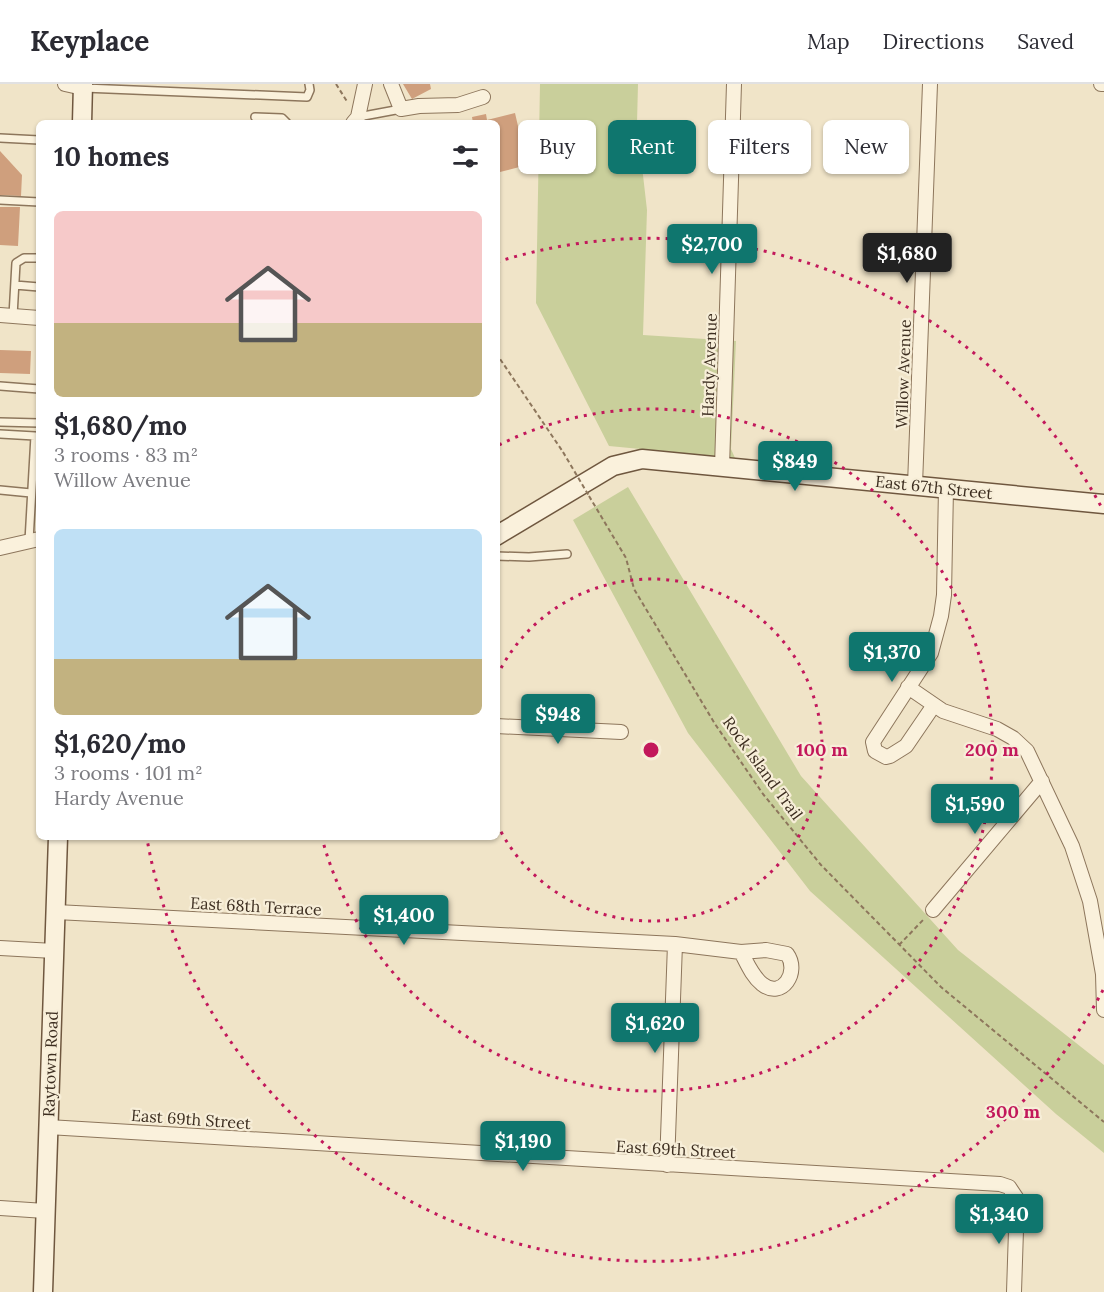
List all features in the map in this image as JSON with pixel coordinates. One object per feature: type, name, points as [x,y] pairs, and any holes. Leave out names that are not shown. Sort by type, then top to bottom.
[{"type":"street","points":[[356,119],[365,84]]},
{"type":"street","points":[[392,84],[400,109],[458,105],[483,97]]},
{"type":"street","name":"Hardy Avenue","points":[[722,467],[734,84]]},
{"type":"street","name":"Willow Avenue","points":[[915,485],[930,84]]},
{"type":"street","points":[[77,85],[82,120]]},
{"type":"street","points":[[7,316],[36,318]]},
{"type":"street","name":"East 67th Street","points":[[500,534],[614,466],[642,459],[1104,504]]},
{"type":"street","points":[[934,705],[906,746],[890,756],[878,754],[873,742],[930,653],[941,615],[944,595],[946,488]]},
{"type":"street","points":[[0,548],[34,540]]},
{"type":"street","points":[[908,687],[943,711],[997,729],[1028,750],[1072,846],[1090,901],[1103,974],[1104,1010]]},
{"type":"street","points":[[500,726],[621,732]]},
{"type":"street","points":[[933,910],[1042,781]]},
{"type":"street","name":"Raytown Road","points":[[43,1292],[58,840]]},
{"type":"street","name":"East 68th Terrace","points":[[56,912],[675,944],[741,952]]},
{"type":"street","points":[[667,1165],[675,944]]},
{"type":"street","points":[[0,948],[54,951]]},
{"type":"street","name":"East 69th Street","points":[[48,1127],[1000,1184],[1009,1187],[1017,1199],[1014,1292]]},
{"type":"street","points":[[0,1208],[45,1211]]},
{"type":"lane","points":[[77,85],[307,97],[310,90],[309,84]]},
{"type":"lane","points":[[356,119],[400,109]]},
{"type":"lane","points":[[255,117],[284,120]]},
{"type":"lane","points":[[0,138],[36,140]]},
{"type":"lane","points":[[0,200],[36,202]]},
{"type":"lane","points":[[7,316],[15,285],[16,262],[24,258],[36,258]]},
{"type":"lane","points":[[15,285],[36,287]]},
{"type":"lane","points":[[0,386],[36,389]]},
{"type":"lane","points":[[0,422],[36,423]]},
{"type":"lane","points":[[0,434],[35,436],[31,493],[34,540]]},
{"type":"lane","points":[[0,490],[31,493]]},
{"type":"lane","points":[[500,556],[567,554]]},
{"type":"path","points":[[336,84],[356,119]]},
{"type":"path","name":"Rock Island Trail","points":[[500,360],[563,452],[626,558],[634,589],[715,724],[763,794],[821,866],[941,987],[1104,1122]]},
{"type":"path","points":[[899,945],[933,910]]},
{"type":"green space","points":[[540,84],[638,84],[637,120],[608,120],[608,174],[643,174],[647,210],[643,335],[736,341],[731,449],[735,458],[609,446],[536,303],[538,174],[596,174],[596,120],[539,120]]},
{"type":"green space","points":[[628,487],[801,776],[958,950],[1104,1065],[1104,1153],[1056,1114],[810,891],[688,733],[573,520]]},
{"type":"building","points":[[403,84],[430,84],[431,89],[412,99]]},
{"type":"building","points":[[515,113],[518,126],[518,167],[500,172],[500,120],[487,120]]},
{"type":"building","points":[[486,114],[487,120],[472,120],[472,117]]},
{"type":"building","points":[[0,151],[22,175],[21,196],[0,195]]},
{"type":"building","points":[[0,207],[20,207],[18,246],[0,245]]},
{"type":"building","points":[[0,350],[31,351],[30,374],[0,373]]}]
